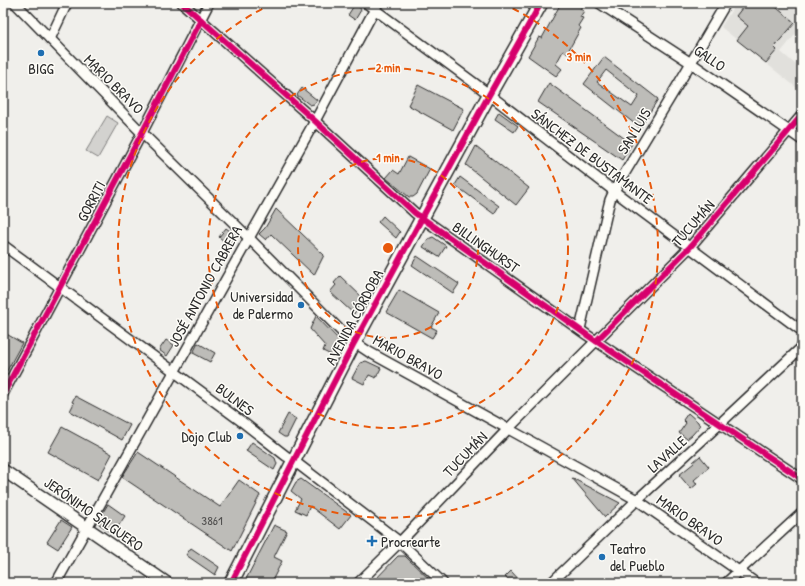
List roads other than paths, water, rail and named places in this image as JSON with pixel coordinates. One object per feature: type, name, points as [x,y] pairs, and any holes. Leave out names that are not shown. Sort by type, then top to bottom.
[{"type":"main road","name":"AVENIDA CÓRDOBA","points":[[231,583],[354,343],[540,3]]},
{"type":"street","name":"MARIO BRAVO","points":[[15,3],[142,133],[354,343],[638,500],[756,583]]},
{"type":"street","points":[[50,39],[66,3]]},
{"type":"street","name":"BILLINGHURST","points":[[182,3],[315,121],[409,208],[596,341],[802,480]]},
{"type":"street","name":"GORRITI","points":[[3,394],[142,133],[209,3]]},
{"type":"street","name":"SÁNCHEZ DE BUSTAMANTE","points":[[366,3],[376,6],[489,95],[802,331]]},
{"type":"street","name":"GALLO","points":[[599,3],[691,63],[802,140]]},
{"type":"street","name":"SAN LUIS","points":[[580,329],[608,208],[614,190],[726,3]]},
{"type":"street","name":"JOSÉ ANTONIO CABRERA","points":[[56,583],[315,121],[376,6]]},
{"type":"street","name":"TUCUMÁN","points":[[358,583],[400,542],[508,429],[690,248],[802,115]]},
{"type":"street","name":"BULNES","points":[[3,245],[245,424],[400,542],[443,583]]},
{"type":"street","name":"LAVALLE","points":[[551,583],[802,346]]},
{"type":"street","name":"JERÓNIMO SALGUERO","points":[[3,470],[168,583]]},
{"type":"street","points":[[726,583],[802,513]]},
{"type":"place","name":"BIGG","points":[[41,53]]},
{"type":"place","name":"Universidad de Palermo","points":[[301,305]]},
{"type":"place","name":"Dojo Club","points":[[240,436]]},
{"type":"place","name":"Procrearte","points":[[372,541]]},
{"type":"place","name":"Teatro del Pueblo","points":[[602,557]]}]
